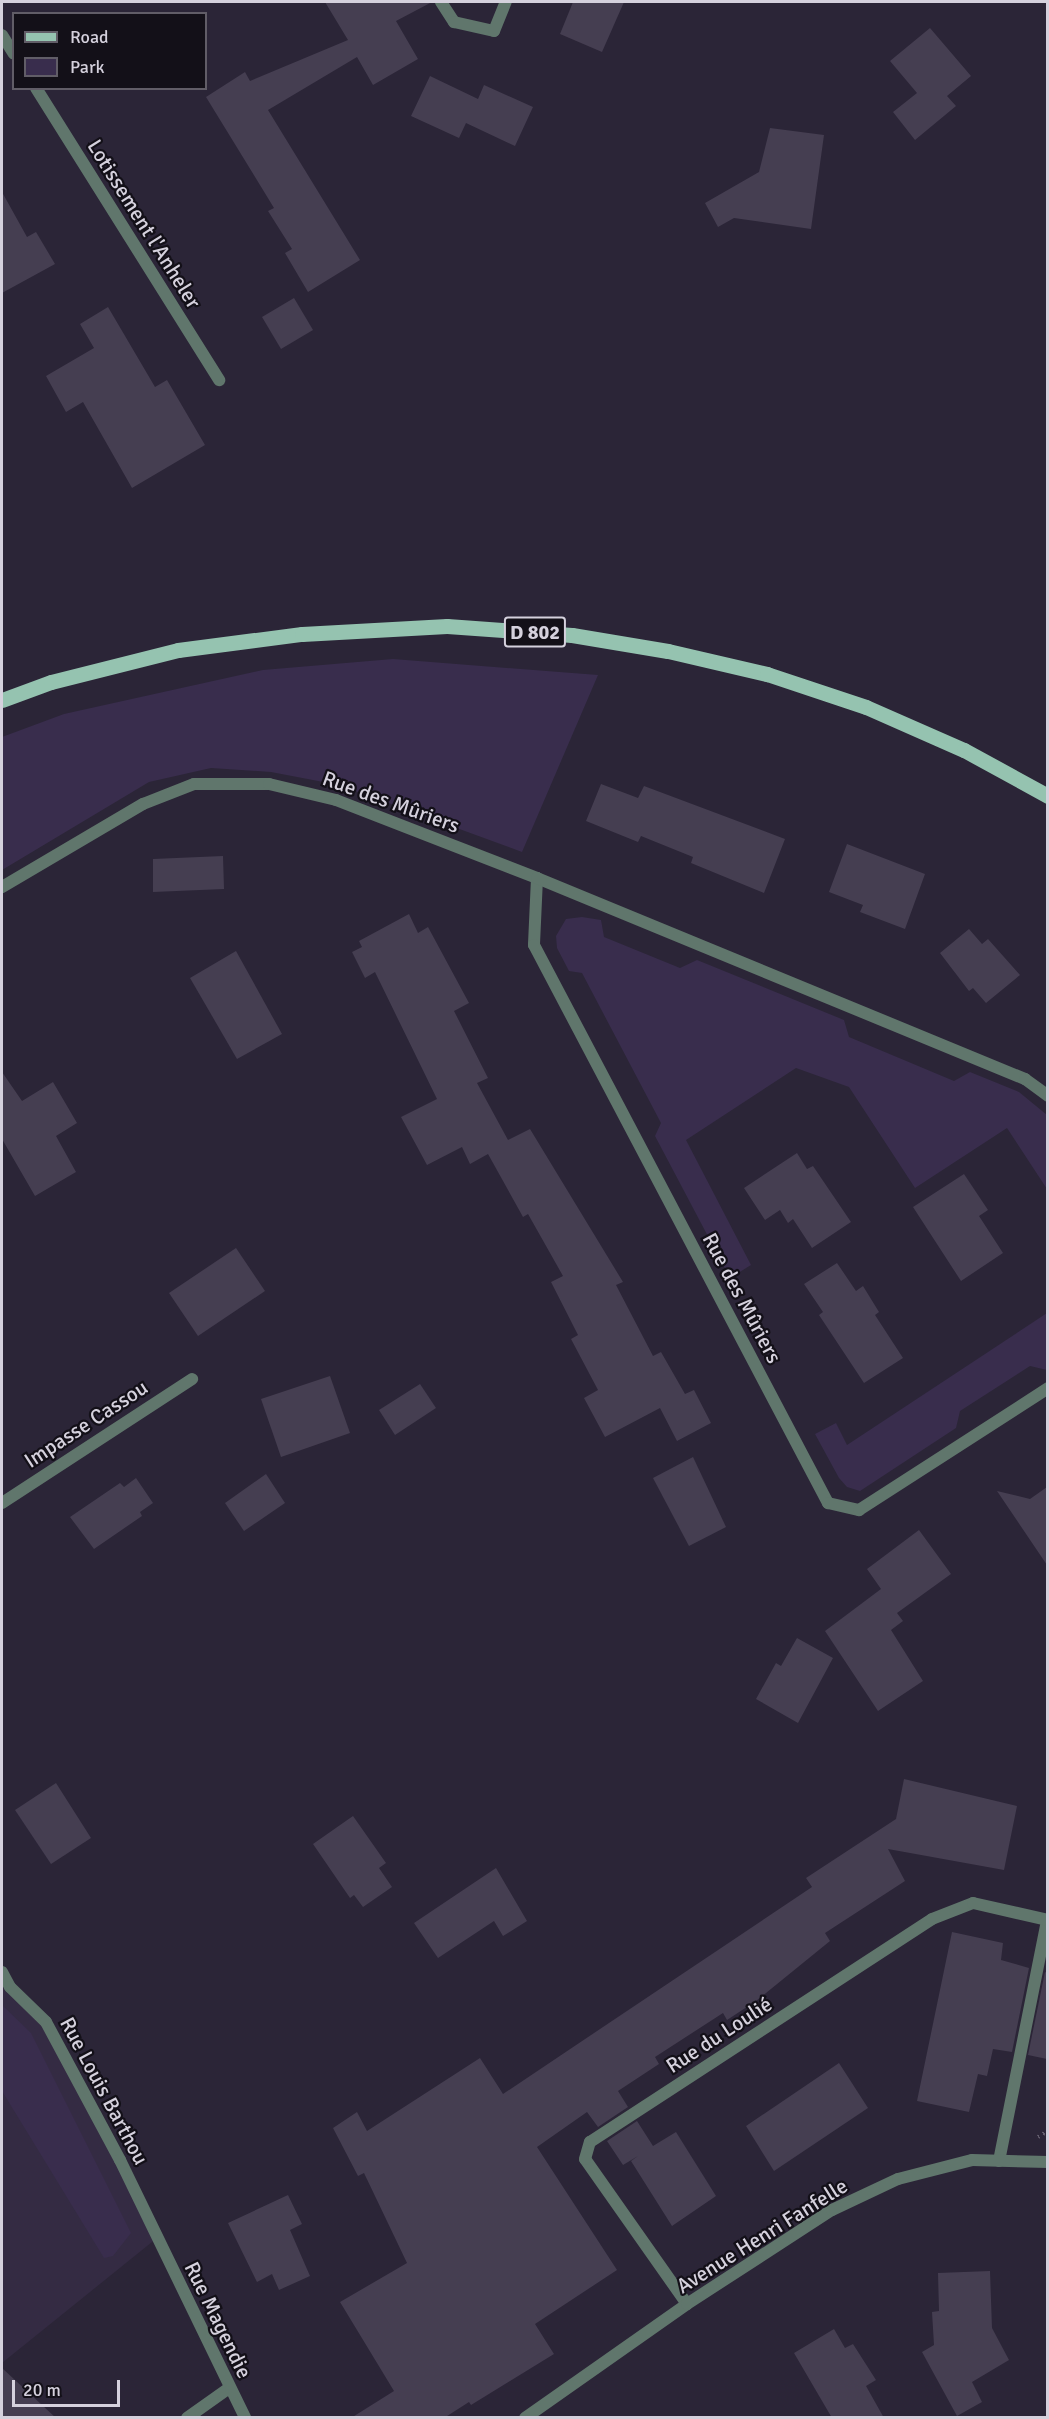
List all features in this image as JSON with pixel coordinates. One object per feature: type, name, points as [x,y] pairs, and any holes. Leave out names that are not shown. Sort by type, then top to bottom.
[{"type":"main road","name":"D 802","points":[[2,700],[51,682],[178,650],[302,633],[447,626],[572,635],[668,651],[767,674],[866,707],[964,750],[1047,796]]},
{"type":"street","points":[[441,2],[454,22],[494,31],[506,2]]},
{"type":"street","points":[[2,35],[12,51]]},
{"type":"street","name":"Lotissement l'Anheler","points":[[37,90],[219,381]]},
{"type":"street","name":"Rue des Mûriers","points":[[2,887],[143,804],[194,784],[269,784],[336,800],[537,878],[1025,1079],[1047,1096]]},
{"type":"street","name":"Rue des Mûriers","points":[[537,878],[534,945],[828,1503],[859,1510],[1047,1388]]},
{"type":"street","name":"Impasse Cassou","points":[[2,1503],[192,1378]]},
{"type":"street","name":"Rue du Loulié","points":[[687,2304],[585,2159],[590,2142],[932,1919],[973,1903],[1047,1920],[999,2161]]},
{"type":"street","name":"Rue Louis Barthou","points":[[2,1972],[10,1987],[46,2022],[157,2238]]},
{"type":"street","name":"Avenue Henri Fanfelle","points":[[525,2418],[687,2304],[842,2205],[898,2180],[972,2160],[1047,2162]]},
{"type":"street","name":"Rue Magendie","points":[[157,2238],[245,2418]]},
{"type":"street","points":[[187,2418],[229,2388]]},
{"type":"shaded area","points":[[2,1972],[46,2022],[157,2238],[2,2363]]},
{"type":"green space","points":[[393,659],[598,675],[522,852],[339,785],[271,772],[211,768],[149,782],[2,870],[2,737],[64,714],[263,670]]},
{"type":"green space","points":[[582,917],[601,920],[604,937],[680,968],[697,960],[844,1020],[849,1037],[954,1081],[970,1072],[1019,1092],[1047,1115],[1047,1189],[1007,1128],[915,1188],[849,1087],[796,1068],[686,1140],[751,1265],[730,1278],[655,1136],[661,1123],[582,973],[569,971],[557,948],[556,936],[566,919]]},
{"type":"green space","points":[[1047,1313],[1047,1370],[1030,1366],[960,1411],[956,1428],[860,1491],[847,1487],[839,1478],[815,1434],[836,1423],[847,1445]]},
{"type":"green space","points":[[2,2005],[31,2033],[131,2233],[113,2256],[104,2258],[2,2091]]},
{"type":"building","points":[[325,2],[432,2],[396,21],[418,59],[373,85],[357,57],[268,110],[360,260],[308,292],[285,253],[292,249],[268,211],[274,208],[206,97],[245,72],[250,81],[348,40]]},
{"type":"building","points":[[573,2],[624,2],[602,52],[560,34]]},
{"type":"building","points":[[930,28],[971,76],[947,96],[956,106],[915,140],[893,112],[917,93],[890,61]]},
{"type":"building","points":[[430,76],[478,99],[484,85],[533,107],[515,146],[466,123],[459,138],[411,116]]},
{"type":"building","points":[[770,128],[824,135],[811,229],[734,218],[718,227],[705,203],[759,172]]},
{"type":"building","points":[[2,192],[27,237],[36,232],[55,264],[2,293]]},
{"type":"building","points":[[294,298],[313,330],[281,349],[262,317]]},
{"type":"building","points":[[108,307],[155,387],[167,380],[205,445],[132,488],[83,402],[66,412],[46,376],[94,348],[80,324]]},
{"type":"building","points":[[601,784],[638,798],[644,786],[785,839],[764,893],[691,863],[693,857],[641,836],[638,842],[586,821]]},
{"type":"building","points":[[847,844],[925,874],[905,929],[860,912],[863,905],[829,892]]},
{"type":"building","points":[[223,856],[224,889],[153,892],[153,859]]},
{"type":"building","points":[[409,914],[418,933],[428,927],[469,1003],[454,1011],[488,1078],[477,1083],[508,1140],[530,1129],[623,1282],[616,1285],[653,1356],[661,1352],[685,1394],[694,1390],[711,1423],[677,1441],[660,1408],[605,1437],[584,1398],[598,1390],[571,1339],[578,1335],[551,1282],[563,1276],[528,1214],[523,1217],[488,1154],[470,1164],[462,1147],[427,1165],[401,1117],[437,1099],[375,972],[365,978],[352,952],[362,947],[359,941]]},
{"type":"building","points":[[969,929],[982,944],[988,939],[1020,975],[986,1003],[973,988],[969,991],[940,953]]},
{"type":"building","points":[[236,951],[282,1034],[237,1059],[190,978]]},
{"type":"building","points":[[2,1072],[22,1101],[53,1082],[77,1123],[56,1136],[76,1172],[35,1196],[2,1139]]},
{"type":"building","points":[[797,1153],[807,1169],[813,1166],[851,1222],[812,1248],[793,1219],[788,1223],[780,1210],[765,1220],[744,1188]]},
{"type":"building","points":[[964,1174],[988,1210],[979,1216],[1003,1253],[961,1281],[913,1207]]},
{"type":"building","points":[[236,1248],[265,1291],[198,1336],[169,1293]]},
{"type":"building","points":[[837,1263],[856,1291],[863,1286],[879,1312],[875,1315],[903,1358],[864,1383],[819,1315],[823,1312],[804,1284]]},
{"type":"building","points":[[330,1376],[350,1433],[281,1457],[261,1399]]},
{"type":"building","points":[[420,1384],[436,1408],[395,1435],[379,1410]]},
{"type":"building","points":[[693,1457],[726,1527],[689,1546],[653,1478]]},
{"type":"building","points":[[266,1474],[285,1503],[244,1531],[225,1503]]},
{"type":"building","points":[[136,1478],[153,1503],[140,1512],[142,1516],[94,1549],[70,1517],[120,1483],[124,1487]]},
{"type":"building","points":[[1047,1487],[1047,1565],[997,1491],[1030,1499]]},
{"type":"building","points":[[919,1530],[951,1574],[897,1613],[903,1621],[891,1630],[923,1681],[878,1711],[825,1631],[881,1589],[867,1569]]},
{"type":"building","points":[[797,1638],[833,1658],[798,1723],[756,1699],[776,1663],[781,1666]]},
{"type":"building","points":[[904,1779],[1017,1806],[1004,1870],[888,1849],[905,1881],[825,1933],[830,1941],[756,2001],[727,2020],[723,2013],[655,2057],[659,2064],[618,2091],[628,2107],[598,2127],[587,2112],[537,2147],[617,2270],[535,2324],[554,2354],[471,2405],[469,2402],[444,2418],[351,2418],[394,2391],[340,2302],[407,2263],[364,2173],[358,2176],[333,2128],[357,2112],[367,2131],[480,2058],[503,2094],[812,1887],[806,1878],[896,1819]]},
{"type":"building","points":[[56,1783],[91,1838],[51,1864],[15,1810]]},
{"type":"building","points":[[353,1816],[386,1863],[379,1868],[392,1887],[363,1907],[354,1895],[350,1898],[313,1844]]},
{"type":"building","points":[[496,1868],[527,1921],[503,1936],[494,1921],[438,1958],[414,1923]]},
{"type":"building","points":[[952,1932],[1003,1943],[1001,1960],[1029,1968],[1012,2052],[993,2049],[987,2076],[978,2074],[969,2112],[917,2101]]},
{"type":"building","points":[[1045,1972],[1047,1973],[1047,2059],[1028,2055]]},
{"type":"building","points":[[839,2063],[868,2108],[774,2171],[746,2126]]},
{"type":"building","points":[[637,2121],[653,2146],[676,2132],[716,2196],[672,2226],[631,2161],[638,2156],[623,2165],[607,2141]]},
{"type":"building","points":[[288,2195],[302,2224],[290,2230],[310,2276],[279,2290],[272,2274],[257,2282],[228,2223]]},
{"type":"building","points":[[990,2271],[992,2328],[1009,2360],[972,2382],[982,2402],[957,2416],[922,2352],[934,2345],[932,2312],[939,2311],[938,2273]]},
{"type":"building","points":[[834,2329],[845,2348],[853,2344],[876,2380],[866,2386],[884,2418],[832,2418],[794,2353]]},
{"type":"building","points":[[2,2368],[56,2418],[2,2418]]}]
